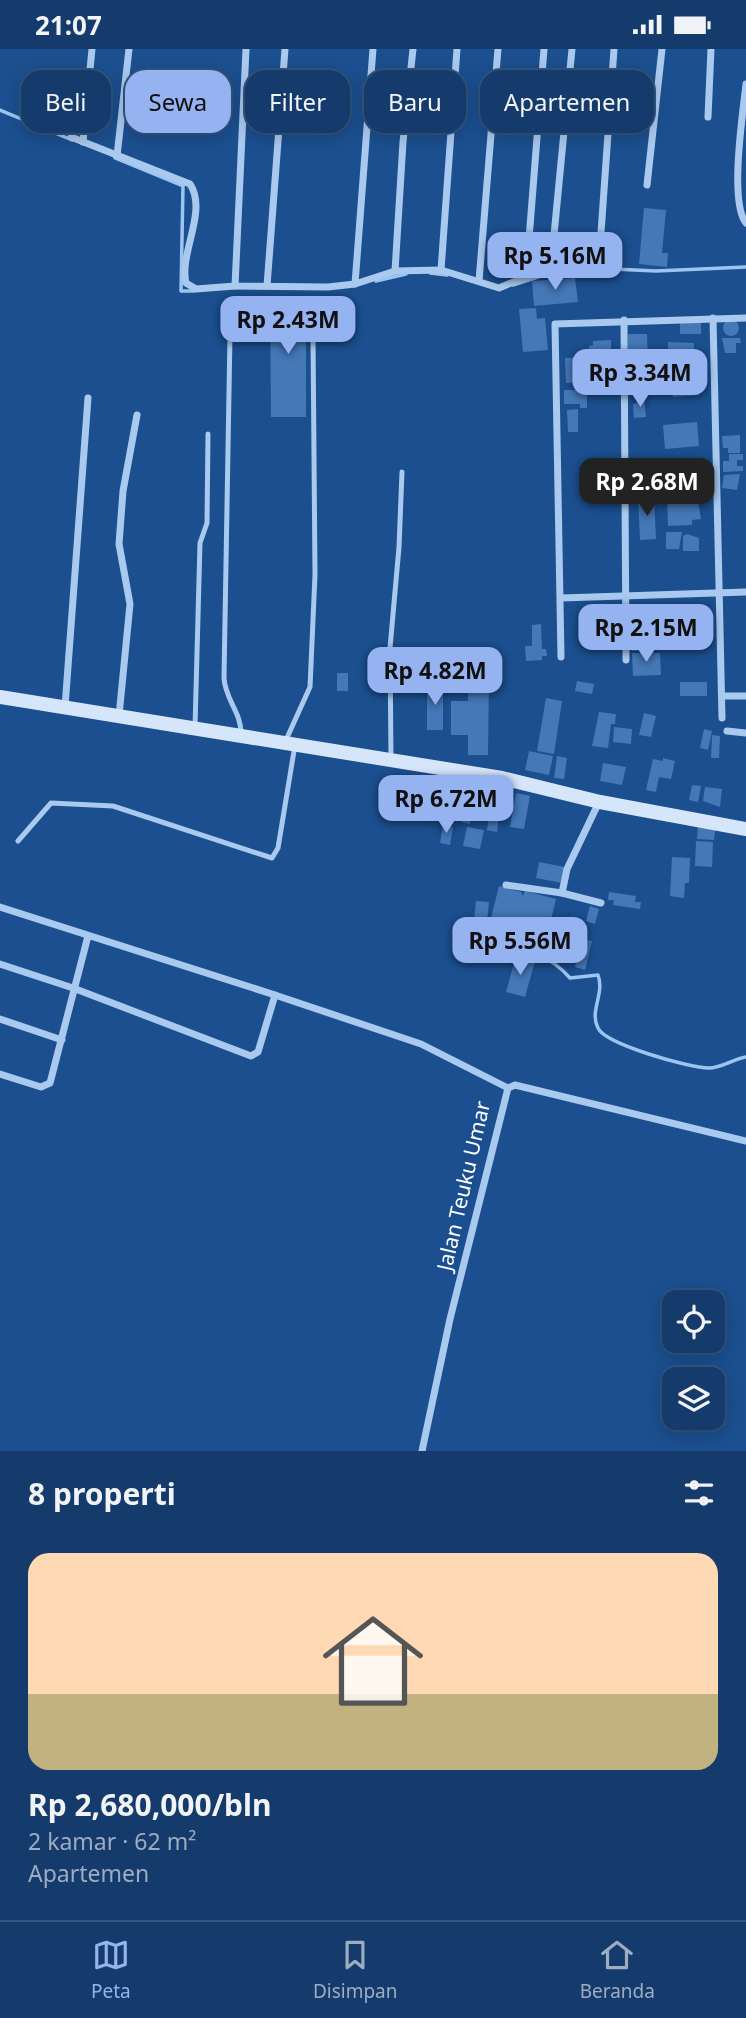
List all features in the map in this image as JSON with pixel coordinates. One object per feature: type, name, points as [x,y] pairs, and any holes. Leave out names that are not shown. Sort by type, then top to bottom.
[{"type":"main road","points":[[0,697],[391,759],[746,829]]},
{"type":"street","points":[[83,142],[92,49]]},
{"type":"street","points":[[117,156],[129,49]]},
{"type":"street","points":[[235,286],[246,49]]},
{"type":"street","points":[[267,286],[285,49]]},
{"type":"street","points":[[355,284],[373,49]]},
{"type":"street","points":[[395,271],[403,142],[413,49]]},
{"type":"street","points":[[441,270],[457,49]]},
{"type":"street","points":[[479,281],[498,49]]},
{"type":"street","points":[[526,277],[544,49]]},
{"type":"street","points":[[551,266],[572,49]]},
{"type":"street","points":[[71,137],[179,178],[193,186],[195,208],[186,283],[196,289],[355,284],[395,271],[441,270],[499,288],[551,266],[594,265],[599,261],[614,49]]},
{"type":"street","points":[[648,185],[662,49]]},
{"type":"street","points":[[708,117],[710,49]]},
{"type":"street","points":[[746,83],[738,155],[740,211],[746,223]]},
{"type":"street","points":[[713,318],[722,718]]},
{"type":"street","points":[[561,657],[554,326],[560,321],[746,318]]},
{"type":"street","points":[[624,320],[626,660]]},
{"type":"street","points":[[65,707],[88,398]]},
{"type":"street","points":[[119,716],[130,604],[119,544],[124,491],[137,415]]},
{"type":"street","points":[[561,598],[746,592]]},
{"type":"street","points":[[722,696],[746,696]]},
{"type":"street","points":[[727,731],[746,733]]},
{"type":"street","points":[[562,893],[575,851],[600,801]]},
{"type":"street","points":[[506,885],[562,893],[601,903]]},
{"type":"street","points":[[0,907],[421,1044],[508,1088]]},
{"type":"street","points":[[0,1074],[46,1087],[62,1040],[73,988],[89,936]]},
{"type":"street","points":[[0,964],[73,988],[251,1055],[258,1052],[275,995]]},
{"type":"street","points":[[0,1019],[62,1040]]},
{"type":"street","name":"Jalan Teuku Umar","points":[[422,1451],[453,1306],[508,1088],[515,1085],[746,1141]]},
{"type":"lane","points":[[230,335],[224,678],[227,700],[240,718],[241,736]]},
{"type":"lane","points":[[18,841],[47,804],[107,805],[272,857],[278,848],[290,744],[297,711],[310,687],[314,575],[313,336]]},
{"type":"lane","points":[[195,730],[200,543],[207,523],[208,434]]},
{"type":"lane","points":[[391,759],[390,647],[399,547],[401,472]]},
{"type":"building","points":[[644,208],[666,210],[662,253],[668,253],[667,267],[639,264]]},
{"type":"building","points":[[575,278],[578,302],[534,306],[532,281]]},
{"type":"building","points":[[270,296],[306,296],[306,417],[271,417]]},
{"type":"building","points":[[536,308],[537,319],[545,318],[548,350],[523,352],[519,309]]},
{"type":"building","points":[[731,320],[737,322],[737,334],[731,336],[725,334],[723,328],[725,322]]},
{"type":"building","points":[[680,322],[701,322],[701,334],[680,334]]},
{"type":"building","points":[[628,334],[647,334],[648,364],[628,365]]},
{"type":"building","points":[[722,338],[740,338],[741,343],[736,343],[736,353],[725,353]]},
{"type":"building","points":[[611,340],[611,360],[589,361],[589,346],[593,345],[593,341]]},
{"type":"building","points":[[668,342],[694,343],[694,367],[668,367]]},
{"type":"building","points":[[582,357],[586,382],[566,383],[565,358]]},
{"type":"building","points":[[697,375],[699,395],[673,397],[671,378]]},
{"type":"building","points":[[564,390],[587,390],[587,408],[580,408],[580,404],[564,404]]},
{"type":"building","points":[[637,398],[644,398],[646,417],[634,418],[633,404],[637,403]]},
{"type":"building","points":[[578,409],[578,432],[568,432],[567,410]]},
{"type":"building","points":[[697,422],[699,446],[665,449],[663,425]]},
{"type":"building","points":[[740,435],[740,453],[728,453],[728,448],[723,448],[722,436]]},
{"type":"building","points":[[729,454],[743,454],[743,460],[737,460],[737,466],[743,466],[743,471],[723,472],[723,461],[729,461]]},
{"type":"building","points":[[698,459],[700,486],[665,489],[662,462]]},
{"type":"building","points":[[740,474],[737,490],[722,488],[724,475]]},
{"type":"building","points":[[697,495],[701,519],[692,520],[692,525],[668,526],[667,496]]},
{"type":"building","points":[[654,496],[656,539],[640,540],[638,497]]},
{"type":"building","points":[[666,532],[682,532],[679,549],[666,549]]},
{"type":"building","points":[[687,534],[699,538],[699,551],[683,551],[683,536]]},
{"type":"building","points":[[541,624],[542,649],[546,649],[547,656],[542,656],[542,660],[526,661],[525,646],[532,646],[532,625]]},
{"type":"building","points":[[632,631],[659,631],[659,650],[632,651]]},
{"type":"building","points":[[632,653],[660,653],[661,675],[633,676]]},
{"type":"building","points":[[337,673],[348,673],[348,691],[337,691]]},
{"type":"building","points":[[468,678],[489,679],[488,755],[468,755],[468,735],[451,735],[451,701],[468,701]]},
{"type":"building","points":[[577,681],[594,684],[592,694],[575,691]]},
{"type":"building","points":[[680,682],[707,682],[707,696],[680,696]]},
{"type":"building","points":[[427,683],[443,683],[443,730],[427,730]]},
{"type":"building","points":[[546,698],[562,701],[554,754],[537,751]]},
{"type":"building","points":[[599,712],[616,714],[615,724],[611,724],[608,748],[592,746]]},
{"type":"building","points":[[644,713],[656,716],[651,737],[639,735]]},
{"type":"building","points":[[614,727],[632,729],[631,744],[613,742]]},
{"type":"building","points":[[704,729],[712,731],[708,750],[700,748]]},
{"type":"building","points":[[712,735],[720,736],[719,758],[711,758]]},
{"type":"building","points":[[529,751],[553,756],[549,775],[525,770]]},
{"type":"building","points":[[557,756],[567,758],[564,779],[554,778]]},
{"type":"building","points":[[663,758],[675,761],[671,779],[659,777],[656,792],[646,790],[653,759],[663,761]]},
{"type":"building","points":[[603,763],[626,767],[622,785],[600,781]]},
{"type":"building","points":[[442,777],[478,785],[470,824],[462,822],[463,817],[442,813],[443,806],[436,805]]},
{"type":"building","points":[[480,781],[495,783],[493,797],[479,795]]},
{"type":"building","points":[[409,785],[420,786],[419,798],[408,797]]},
{"type":"building","points":[[692,785],[701,786],[698,802],[689,800]]},
{"type":"building","points":[[705,787],[722,789],[720,807],[703,801]]},
{"type":"building","points":[[516,793],[530,796],[524,829],[510,827]]},
{"type":"building","points":[[405,799],[432,802],[431,812],[404,809]]},
{"type":"building","points":[[489,815],[499,816],[497,832],[487,830]]},
{"type":"building","points":[[698,823],[716,825],[714,840],[697,839]]},
{"type":"building","points":[[443,825],[453,827],[450,845],[440,843]]},
{"type":"building","points":[[467,827],[484,830],[480,849],[463,846]]},
{"type":"building","points":[[696,841],[713,842],[712,867],[695,866]]},
{"type":"building","points":[[672,857],[690,858],[689,883],[685,883],[684,898],[670,896]]},
{"type":"building","points":[[539,862],[565,867],[562,883],[536,878]]},
{"type":"building","points":[[499,886],[521,892],[523,896],[525,891],[556,899],[543,952],[487,934]]},
{"type":"building","points":[[609,892],[636,896],[635,902],[641,902],[640,909],[613,905],[614,900],[608,900]]},
{"type":"building","points":[[476,901],[489,902],[487,922],[474,920]]},
{"type":"building","points":[[590,906],[599,909],[595,924],[586,921]]},
{"type":"building","points":[[572,936],[592,941],[585,970],[575,967],[577,959],[567,956]]},
{"type":"building","points":[[516,956],[535,961],[525,997],[506,992]]},
{"type":"waterway","points":[[0,110],[72,140]]},
{"type":"waterway","points":[[115,158],[183,186],[181,291],[194,291]]},
{"type":"waterway","points":[[591,268],[656,271],[746,267]]},
{"type":"waterway","points":[[513,285],[566,268]]},
{"type":"waterway","points":[[430,273],[447,275]]},
{"type":"waterway","points":[[376,281],[406,274]]},
{"type":"waterway","points":[[495,946],[536,954],[554,964],[570,978],[598,975],[600,989],[596,1022],[598,1028],[615,1041],[667,1060],[699,1067],[714,1068],[746,1057]]}]
